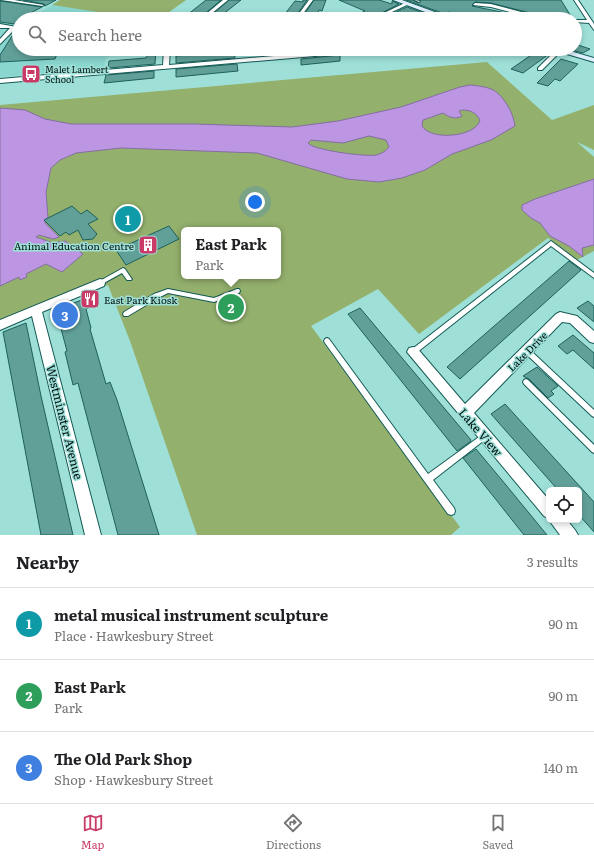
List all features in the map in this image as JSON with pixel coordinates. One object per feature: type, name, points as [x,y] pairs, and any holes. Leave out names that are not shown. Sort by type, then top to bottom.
[{"type":"street","points":[[3,0],[42,4]]},
{"type":"street","points":[[211,12],[226,0]]},
{"type":"street","points":[[302,12],[311,0]]},
{"type":"street","points":[[576,0],[594,28]]},
{"type":"street","points":[[383,12],[401,1],[432,12]]},
{"type":"street","points":[[475,4],[486,4],[512,12]]},
{"type":"street","points":[[584,13],[594,13]]},
{"type":"street","points":[[582,21],[590,22]]},
{"type":"street","points":[[0,26],[12,27]]},
{"type":"street","points":[[0,42],[12,29]]},
{"type":"street","points":[[166,67],[167,56]]},
{"type":"street","points":[[0,81],[291,56]]},
{"type":"street","points":[[540,69],[551,56]]},
{"type":"street","points":[[579,56],[594,60]]},
{"type":"street","points":[[0,325],[100,283]]},
{"type":"street","name":"Westminster Avenue","points":[[36,310],[93,535]]},
{"type":"street","name":"Lake Drive","points":[[465,413],[560,317],[572,320],[594,338]]},
{"type":"street","name":"Lake View","points":[[413,352],[546,507]]},
{"type":"street","points":[[560,523],[570,535]]},
{"type":"lane","points":[[415,0],[419,1]]},
{"type":"lane","points":[[413,352],[551,243],[594,276]]},
{"type":"lane","points":[[100,283],[123,270],[129,279]]},
{"type":"lane","points":[[126,314],[156,296],[168,291],[214,300],[237,291]]},
{"type":"lane","points":[[327,340],[451,511]]},
{"type":"lane","points":[[527,351],[594,414]]},
{"type":"lane","points":[[526,382],[594,450]]},
{"type":"lane","points":[[428,479],[485,436]]},
{"type":"shaded area","points":[[60,0],[186,0],[169,12],[40,12]]},
{"type":"shaded area","points":[[0,13],[12,15],[12,56],[110,56],[106,59],[104,69],[0,77]]},
{"type":"shaded area","points":[[470,85],[493,90],[501,97],[510,110],[515,126],[491,140],[452,154],[425,170],[402,178],[379,182],[347,179],[257,153],[121,148],[76,153],[60,160],[51,168],[46,192],[48,218],[45,220],[45,223],[59,237],[53,239],[39,235],[36,237],[53,243],[65,241],[83,254],[62,272],[46,264],[26,274],[27,277],[20,280],[19,277],[0,286],[0,108],[25,110],[45,119],[71,124],[194,124],[292,127],[338,121],[401,107]],"holes":[[[462,110],[473,112],[477,115],[480,120],[477,126],[471,130],[453,135],[434,134],[427,131],[422,126],[423,120],[443,113],[452,118],[457,118],[462,116],[459,111]],[[369,136],[386,140],[389,147],[378,155],[362,155],[319,148],[308,143],[311,140],[343,143]]]},
{"type":"shaded area","points":[[594,179],[594,245],[582,248],[583,257],[569,246],[550,236],[540,223],[531,218],[522,210],[522,205],[535,199]]},
{"type":"green space","points":[[60,0],[186,0],[169,12],[98,12],[52,5]]},
{"type":"green space","points":[[487,62],[552,120],[594,105],[594,150],[577,142],[594,157],[594,251],[577,260],[548,238],[419,334],[378,289],[311,326],[460,527],[451,535],[197,535],[130,341],[108,285],[0,326],[0,105]]},
{"type":"building","points":[[23,0],[56,0],[45,6],[44,4]]},
{"type":"building","points":[[206,0],[221,0],[207,12],[191,12]]},
{"type":"building","points":[[229,0],[241,0],[226,12],[215,12]]},
{"type":"building","points":[[303,0],[307,0],[299,12],[286,12],[295,1],[303,2]]},
{"type":"building","points":[[314,0],[326,0],[322,11],[306,12]]},
{"type":"building","points":[[339,0],[379,0],[392,4],[392,1],[399,4],[384,12],[363,12],[365,11]]},
{"type":"building","points":[[406,0],[413,0],[418,3],[421,0],[561,0],[568,12],[526,12],[491,3],[475,2],[472,6],[501,12],[439,12]]},
{"type":"building","points":[[0,1],[42,7],[32,12],[12,12],[12,24],[0,22]]},
{"type":"building","points":[[407,7],[421,12],[396,12]]},
{"type":"building","points":[[12,36],[12,56],[56,56],[55,59],[0,62],[0,55]]},
{"type":"building","points":[[582,46],[590,49],[583,53]]},
{"type":"building","points":[[147,56],[156,56],[155,64],[108,68],[109,61],[146,58]]},
{"type":"building","points":[[176,56],[235,56],[235,58],[176,63]]},
{"type":"building","points":[[340,56],[340,61],[301,65],[301,59]]},
{"type":"building","points":[[530,56],[546,56],[523,73],[511,69]]},
{"type":"building","points":[[561,59],[578,64],[560,81],[555,79],[548,86],[537,83]]},
{"type":"building","points":[[237,64],[238,71],[176,77],[176,69]]},
{"type":"building","points":[[154,71],[154,78],[104,83],[106,75]]},
{"type":"building","points":[[72,206],[81,214],[87,210],[98,219],[88,224],[97,234],[93,239],[83,240],[78,230],[69,235],[66,232],[60,236],[44,220]]},
{"type":"building","name":"Animal Education Centre","points":[[169,226],[179,239],[126,265],[116,250]]},
{"type":"building","points":[[569,261],[581,270],[460,379],[447,367]]},
{"type":"building","points":[[94,295],[98,304],[86,309],[90,329],[106,384],[110,382],[117,400],[159,535],[118,535],[78,383],[73,385],[65,352],[67,351],[56,310]]},
{"type":"building","points":[[588,301],[594,306],[594,322],[577,308]]},
{"type":"building","points":[[360,308],[471,440],[470,442],[457,451],[348,314]]},
{"type":"building","points":[[26,323],[73,535],[41,535],[3,332]]},
{"type":"building","points":[[573,335],[594,353],[594,369],[573,350],[567,354],[558,346]]},
{"type":"building","points":[[537,367],[558,386],[551,391],[554,394],[548,398],[529,379],[523,376]]},
{"type":"building","points":[[505,404],[580,487],[555,487],[491,414]]},
{"type":"building","points":[[476,449],[547,535],[524,535],[463,458]]},
{"type":"building","points":[[582,489],[594,502],[594,532],[582,518]]},
{"type":"place","name":"Malet Lambert School","points":[[31,74]]},
{"type":"place","name":"metal musical instrument sculpture","points":[[128,219]]},
{"type":"place","name":"Animal Education Centre","points":[[148,245]]},
{"type":"place","name":"East Park Kiosk","points":[[90,299]]},
{"type":"place","name":"East Park","points":[[231,307]]},
{"type":"place","name":"The Old Park Shop","points":[[65,315]]}]
